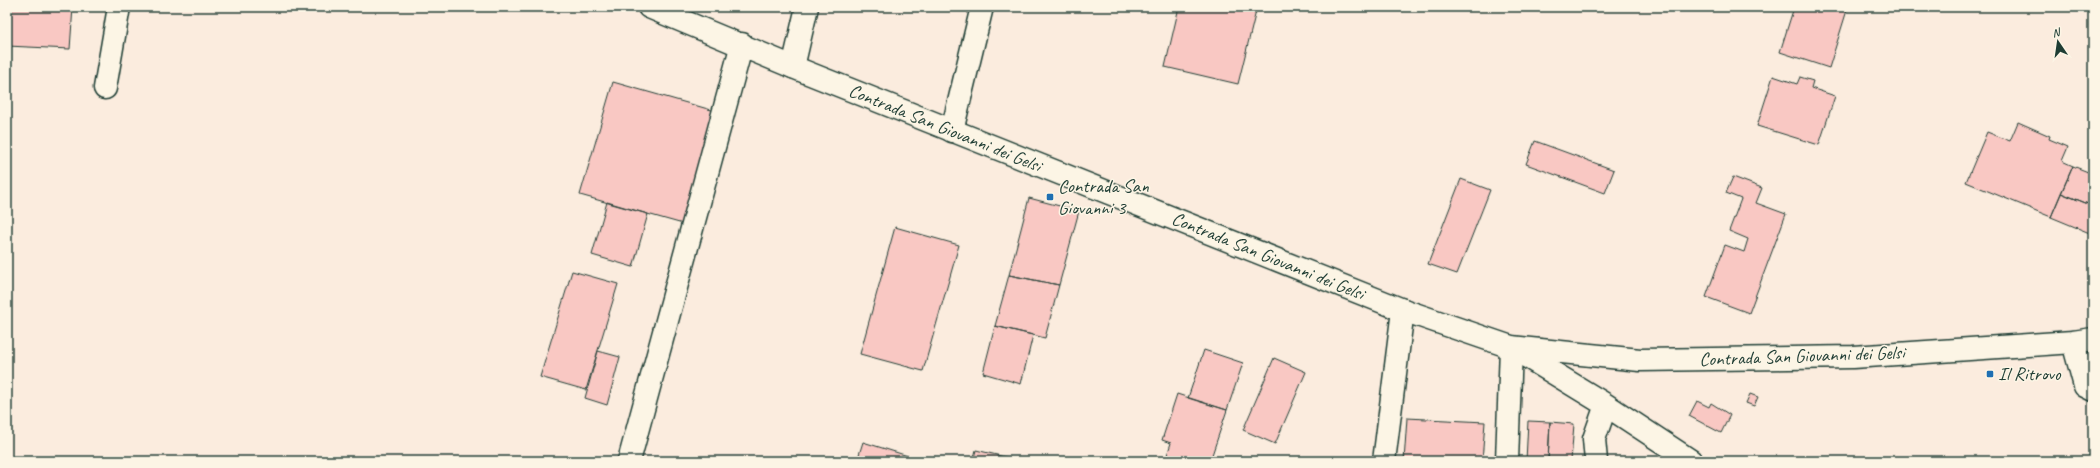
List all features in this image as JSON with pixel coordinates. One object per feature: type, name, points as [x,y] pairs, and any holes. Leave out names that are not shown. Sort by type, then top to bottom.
[{"type":"main road","points":[[105,88],[119,7]]},
{"type":"main road","name":"Contrada San Giovanni dei Gelsi","points":[[649,7],[952,131],[1403,310],[1511,347],[1606,405],[1691,461]]},
{"type":"main road","points":[[793,67],[807,7]]},
{"type":"main road","points":[[952,131],[982,7]]},
{"type":"main road","points":[[629,461],[742,44]]},
{"type":"main road","points":[[1384,461],[1403,310]]},
{"type":"main road","points":[[2083,341],[2085,386],[2093,390]]},
{"type":"main road","name":"Contrada San Giovanni dei Gelsi","points":[[1511,347],[1640,360],[1853,357],[2083,341]]},
{"type":"main road","points":[[1507,461],[1511,347]]},
{"type":"main road","points":[[1596,461],[1594,439],[1606,405]]},
{"type":"building","points":[[7,7],[73,7],[70,49],[7,46]]},
{"type":"building","points":[[1179,7],[1257,7],[1238,84],[1165,67]]},
{"type":"building","points":[[1794,7],[1848,7],[1829,68],[1780,52]]},
{"type":"building","points":[[1773,76],[1797,84],[1800,77],[1813,81],[1811,88],[1835,96],[1819,145],[1757,126]]},
{"type":"building","points":[[613,82],[715,111],[683,224],[580,195]]},
{"type":"building","points":[[2018,122],[2050,136],[2049,139],[2068,147],[2062,161],[2073,166],[2051,217],[1966,182],[1987,132],[2010,141]]},
{"type":"building","points":[[1535,141],[1614,170],[1605,193],[1526,164]]},
{"type":"building","points":[[2073,166],[2093,174],[2093,206],[2061,193]]},
{"type":"building","points":[[1733,177],[1762,188],[1756,203],[1786,214],[1749,313],[1706,297],[1725,245],[1744,252],[1748,239],[1729,231],[1741,199],[1726,193]]},
{"type":"building","points":[[1461,179],[1490,190],[1457,274],[1428,264]]},
{"type":"building","points":[[2061,193],[2093,206],[2092,234],[2051,217]]},
{"type":"building","points":[[1029,198],[1079,211],[1059,285],[1009,275]]},
{"type":"building","points":[[607,202],[648,214],[633,267],[592,255]]},
{"type":"building","points":[[895,227],[959,245],[923,371],[860,354]]},
{"type":"building","points":[[572,271],[618,284],[586,390],[540,377]]},
{"type":"building","points":[[1009,275],[1059,285],[1045,338],[995,326]]},
{"type":"building","points":[[995,326],[1033,335],[1021,384],[983,373]]},
{"type":"building","points":[[1204,350],[1243,363],[1227,410],[1188,398]]},
{"type":"building","points":[[598,351],[620,357],[607,405],[585,398]]},
{"type":"building","points":[[1274,358],[1306,372],[1275,444],[1243,430]]},
{"type":"building","points":[[1177,394],[1227,410],[1210,461],[1165,461],[1171,443],[1162,440]]},
{"type":"building","points":[[1750,394],[1758,397],[1754,406],[1746,403]]},
{"type":"building","points":[[1697,401],[1709,407],[1711,403],[1730,415],[1721,433],[1689,416]]},
{"type":"building","points":[[1407,418],[1485,422],[1482,461],[1404,461]]},
{"type":"building","points":[[1528,421],[1550,422],[1548,461],[1526,461]]},
{"type":"building","points":[[1550,422],[1574,424],[1571,461],[1548,461]]},
{"type":"building","points":[[863,442],[924,461],[857,461]]},
{"type":"building","points":[[976,450],[1022,461],[973,461]]},
{"type":"place","name":"Contrada San Giovanni 3","points":[[1050,197]]},
{"type":"place","name":"Il Ritrovo","points":[[1990,374]]}]
